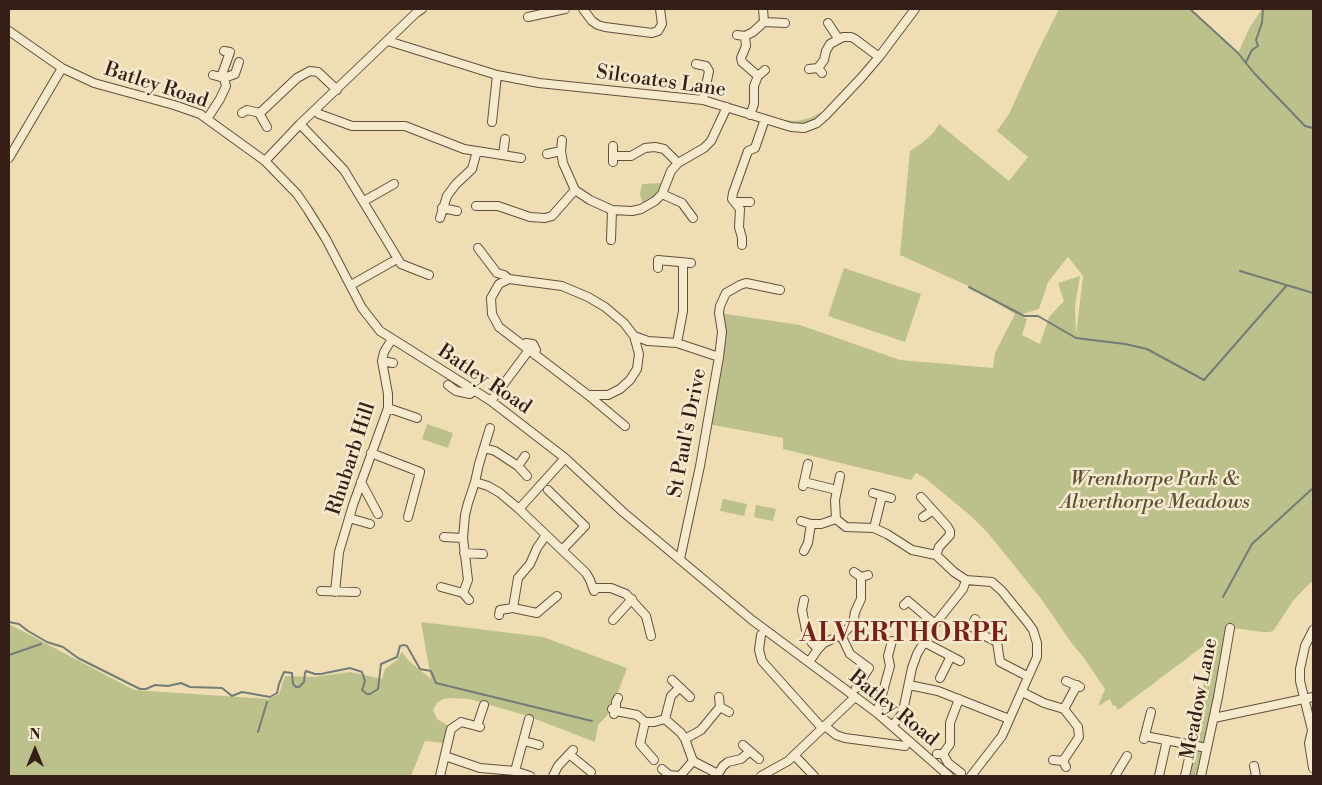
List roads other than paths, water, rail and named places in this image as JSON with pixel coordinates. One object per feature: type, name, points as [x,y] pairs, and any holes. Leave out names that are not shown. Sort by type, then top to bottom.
[{"type":"street","points":[[265,161],[300,124],[422,9]]},
{"type":"street","points":[[528,17],[544,11],[565,9]]},
{"type":"street","points":[[583,9],[592,21],[598,25],[652,33],[658,31],[662,24],[660,9]]},
{"type":"street","points":[[763,9],[764,22]]},
{"type":"street","name":"Silcoates Lane","points":[[388,41],[497,75],[539,82],[703,100],[796,128],[811,126],[826,115],[879,57],[915,9]]},
{"type":"street","points":[[544,11],[546,23]]},
{"type":"street","points":[[758,76],[742,62],[741,58],[746,46],[741,36],[753,32],[764,22],[785,24]]},
{"type":"street","points":[[828,23],[838,38]]},
{"type":"street","name":"Batley Road","points":[[9,31],[62,68],[94,83],[174,105],[208,119],[265,161],[302,202],[326,239],[362,308],[380,331],[491,400],[566,458],[623,512],[752,620],[877,713],[949,776]]},
{"type":"street","points":[[809,69],[820,71],[828,47],[838,38],[852,36],[879,57]]},
{"type":"street","points":[[220,76],[230,52],[224,50]]},
{"type":"street","points":[[220,76],[234,74],[239,62]]},
{"type":"street","points":[[696,64],[706,66],[709,71],[703,100]]},
{"type":"street","points":[[9,158],[62,68]]},
{"type":"street","points":[[750,115],[755,96],[754,86],[758,76],[764,70]]},
{"type":"street","points":[[259,113],[308,71],[318,72],[337,90]]},
{"type":"street","points":[[492,122],[497,75]]},
{"type":"street","points":[[208,119],[226,86],[220,76]]},
{"type":"street","points":[[562,140],[563,163],[575,190],[590,200],[612,210],[632,211],[656,201],[662,194],[671,172],[678,163],[704,148],[711,141],[728,107]]},
{"type":"street","points":[[242,113],[247,110],[259,113],[267,126]]},
{"type":"street","points":[[315,110],[320,114],[352,126],[405,126],[449,144],[477,151],[521,158]]},
{"type":"street","points":[[732,201],[735,186],[748,151],[755,148],[766,120]]},
{"type":"street","points":[[300,124],[344,170],[401,264],[431,275]]},
{"type":"street","points":[[449,144],[453,136]]},
{"type":"street","points":[[503,155],[505,139]]},
{"type":"street","points":[[613,146],[613,159],[631,156],[646,148],[659,147],[668,152],[678,163]]},
{"type":"street","points":[[440,218],[442,208],[451,191],[472,169],[477,151]]},
{"type":"street","points":[[547,154],[561,151]]},
{"type":"street","points":[[364,202],[395,184]]},
{"type":"street","points":[[479,207],[545,218],[552,216],[575,190]]},
{"type":"street","points":[[662,194],[682,203],[695,217],[684,222]]},
{"type":"street","points":[[732,201],[750,202]]},
{"type":"street","points":[[732,201],[740,209],[739,227],[742,246]]},
{"type":"street","points":[[442,208],[457,211]]},
{"type":"street","points":[[609,236],[612,210]]},
{"type":"street","points":[[478,248],[497,273],[499,284]]},
{"type":"street","points":[[351,285],[397,259]]},
{"type":"street","points":[[658,268],[658,260],[687,263],[683,311],[677,343]]},
{"type":"street","points":[[497,273],[509,279],[562,286],[588,297],[605,307],[624,323],[634,336],[639,354]]},
{"type":"street","points":[[509,279],[499,284],[491,298],[492,314],[499,328],[588,395],[600,400],[625,426]]},
{"type":"street","points":[[719,357],[722,332],[719,313],[726,293],[746,283],[780,292],[783,281]]},
{"type":"street","name":"St Paul's Drive","points":[[634,336],[648,341],[677,343],[719,357],[700,466],[680,559]]},
{"type":"street","points":[[392,339],[384,352],[382,361],[393,363]]},
{"type":"street","points":[[600,400],[620,389],[630,380],[636,369],[639,354],[648,341]]},
{"type":"street","points":[[491,400],[529,350]]},
{"type":"street","name":"Rhubarb Hill","points":[[335,592],[339,552],[361,482],[388,408],[388,388],[382,361]]},
{"type":"street","points":[[448,384],[456,391],[470,394],[474,390]]},
{"type":"street","points":[[388,408],[416,418]]},
{"type":"street","points":[[463,593],[468,580],[463,538],[468,503],[490,428]]},
{"type":"street","points":[[484,448],[495,451],[518,466],[527,476]]},
{"type":"street","points":[[371,454],[420,472],[408,517]]},
{"type":"street","points":[[518,466],[525,456]]},
{"type":"street","points":[[519,509],[566,458]]},
{"type":"street","points":[[808,464],[804,484],[837,490]]},
{"type":"street","points":[[840,476],[834,509],[836,519],[846,527],[874,528],[912,550],[936,555],[954,572],[966,580],[992,582],[1002,590],[1033,630],[1038,651],[1022,692],[999,741],[971,776]]},
{"type":"street","points":[[361,482],[378,514]]},
{"type":"street","points":[[475,482],[488,486],[500,493],[519,509],[586,573],[593,589],[611,588],[632,600],[646,616],[651,636]]},
{"type":"street","points":[[548,490],[585,526],[563,549]]},
{"type":"street","points":[[873,493],[887,497],[874,528]]},
{"type":"street","points":[[921,497],[950,531],[950,535],[939,547],[936,555]]},
{"type":"street","points":[[923,517],[932,511]]},
{"type":"street","points":[[349,518],[370,524]]},
{"type":"street","points":[[801,521],[821,524],[836,519]]},
{"type":"street","points":[[804,551],[808,542],[811,524]]},
{"type":"street","points":[[513,608],[518,578],[530,564],[537,548],[546,535]]},
{"type":"street","points":[[444,538],[463,538]]},
{"type":"street","points":[[464,553],[483,554]]},
{"type":"street","points":[[809,662],[824,643],[841,635],[853,624],[855,612],[861,599],[864,576],[854,572]]},
{"type":"street","points":[[883,743],[891,738],[902,714],[914,662],[924,642],[935,624],[963,589],[966,580]]},
{"type":"street","points":[[441,587],[463,593],[468,600]]},
{"type":"street","points":[[321,592],[356,592]]},
{"type":"street","points":[[499,615],[500,610],[513,608],[537,613],[557,596]]},
{"type":"street","points":[[542,598],[549,604]]},
{"type":"street","points":[[613,620],[632,600]]},
{"type":"street","points":[[804,600],[802,610],[806,630],[812,643],[818,649]]},
{"type":"street","points":[[904,605],[908,601],[935,624]]},
{"type":"street","points":[[970,624],[979,633],[997,642],[1000,662],[1027,676]]},
{"type":"street","points":[[639,629],[649,626]]},
{"type":"street","name":"Meadow Lane","points":[[1201,776],[1214,718],[1230,628]]},
{"type":"street","points":[[1313,630],[1302,657],[1300,681],[1313,732],[1309,743],[1313,768]]},
{"type":"street","points":[[762,635],[759,650],[760,656],[784,686],[824,727],[836,735],[845,738],[905,746]]},
{"type":"street","points":[[841,635],[850,654],[865,660],[869,668],[856,688]]},
{"type":"street","points":[[877,713],[890,666],[888,656],[892,641]]},
{"type":"street","points":[[924,642],[960,661]]},
{"type":"street","points":[[939,678],[951,656]]},
{"type":"street","points":[[784,686],[790,678]]},
{"type":"street","points":[[672,680],[690,697]]},
{"type":"street","points":[[1064,709],[1078,686],[1066,680]]},
{"type":"street","points":[[909,685],[938,691],[1009,720]]},
{"type":"street","points":[[665,719],[671,696],[679,688]]},
{"type":"street","points":[[1022,692],[1044,703],[1064,709],[1078,727],[1080,734],[1065,764],[1053,760]]},
{"type":"street","points":[[685,739],[701,730],[720,707],[719,697]]},
{"type":"street","points":[[1214,718],[1313,697]]},
{"type":"street","points":[[618,698],[614,711],[637,715],[645,722],[665,719]]},
{"type":"street","points":[[761,776],[788,761],[855,698]]},
{"type":"street","points":[[959,699],[950,723],[950,744],[940,754],[948,763],[962,773]]},
{"type":"street","points":[[440,776],[451,729],[461,722],[479,726],[484,705]]},
{"type":"street","points":[[720,707],[730,712]]},
{"type":"street","points":[[1151,712],[1144,738],[1167,740],[1207,748]]},
{"type":"street","points":[[515,771],[530,719]]},
{"type":"street","points":[[665,719],[685,739],[693,761],[718,775],[723,766],[728,762],[741,759],[749,752]]},
{"type":"street","points":[[645,722],[636,746],[654,760]]},
{"type":"street","points":[[1159,776],[1167,740]]},
{"type":"street","points":[[524,741],[539,745]]},
{"type":"street","points":[[743,745],[759,759]]},
{"type":"street","points":[[1185,776],[1192,745]]},
{"type":"street","points":[[554,776],[558,766],[571,752],[588,767]]},
{"type":"street","points":[[794,755],[814,776]]},
{"type":"street","points":[[445,756],[480,768],[515,771],[530,776]]},
{"type":"street","points":[[1115,776],[1127,756]]},
{"type":"street","points":[[662,768],[669,775],[679,776],[693,761]]},
{"type":"street","points":[[1254,766],[1256,776]]},
{"type":"waterway","points":[[1190,9],[1238,53],[1254,73],[1305,126],[1313,128]]},
{"type":"waterway","points":[[1246,62],[1252,50],[1258,46],[1256,40],[1262,23],[1263,9]]},
{"type":"waterway","points":[[1240,271],[1313,293]]},
{"type":"waterway","points":[[969,287],[1024,316],[1038,316],[1076,338],[1125,344],[1147,349],[1204,380],[1287,285]]},
{"type":"waterway","points":[[1223,597],[1252,544],[1313,488]]},
{"type":"waterway","points":[[9,622],[19,624],[47,642],[63,647],[78,658],[140,689],[146,689],[155,685],[168,686],[181,683],[190,687],[222,688],[232,696],[242,692],[270,697],[277,693],[284,672],[292,673],[293,684],[299,687],[304,682],[306,671],[321,674],[350,668],[362,672],[365,681],[362,690],[370,694],[378,689],[381,664],[397,657],[400,646],[404,645],[407,646],[420,669],[431,671],[436,683],[592,721]]},
{"type":"waterway","points":[[9,655],[41,644]]},
{"type":"waterway","points":[[258,732],[267,702]]},
{"type":"district","name":"ALVERTHORPE","points":[[904,635]]},
{"type":"park label","name":"Wrenthorpe Park & Alverthorpe Meadows","points":[[1155,492]]}]
